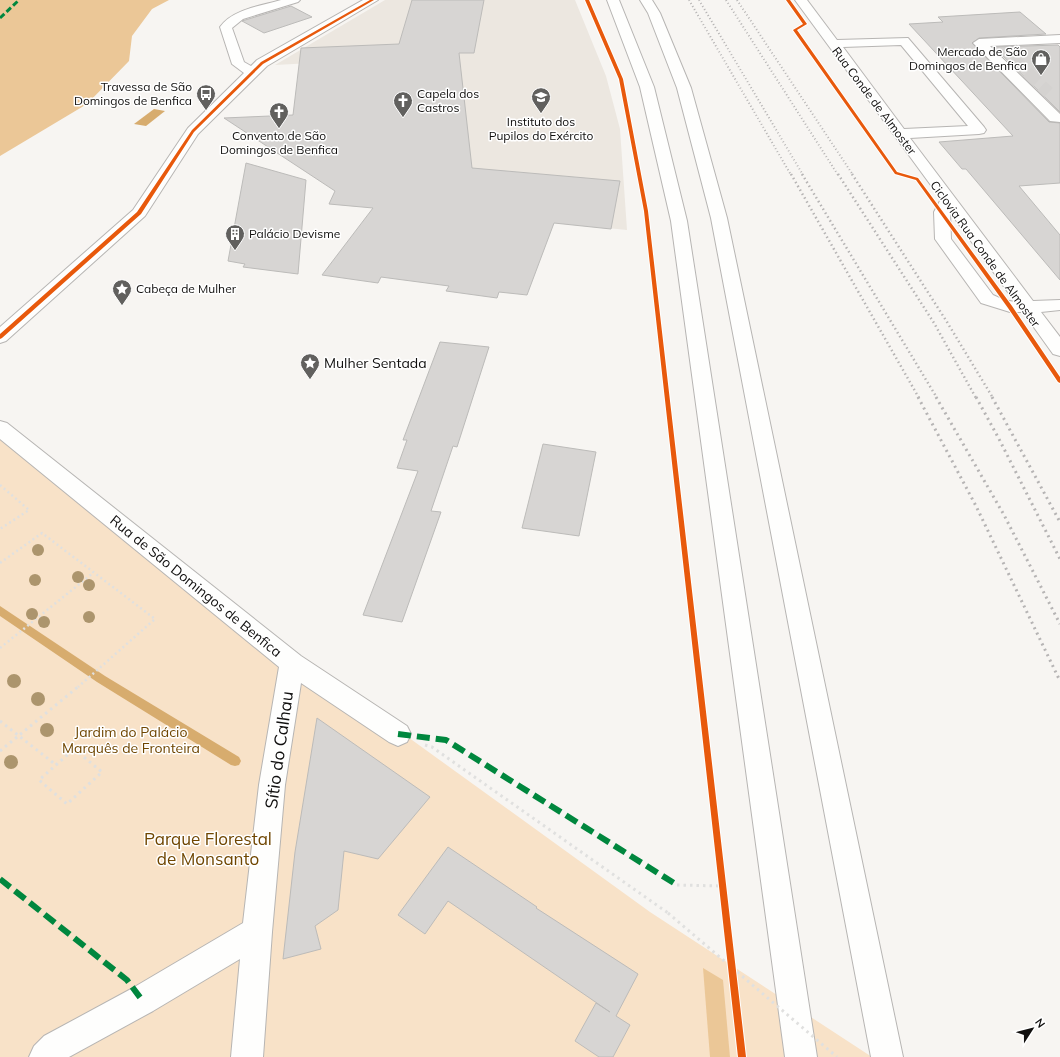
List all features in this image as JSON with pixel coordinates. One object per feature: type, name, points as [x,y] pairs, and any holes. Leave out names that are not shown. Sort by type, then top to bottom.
[{"type":"main road","points":[[252,72],[238,64],[226,26],[239,16],[294,0]]},
{"type":"main road","points":[[0,337],[140,213],[193,131],[252,72],[262,63],[372,0]]},
{"type":"main road","points":[[613,0],[647,87],[679,221],[801,1057]]},
{"type":"main road","points":[[646,0],[654,13],[684,88],[719,218],[887,1057]]},
{"type":"main road","name":"Rua Conde de Almoster","points":[[801,0],[948,200],[1030,307],[1060,350]]},
{"type":"main road","points":[[1060,39],[979,43],[1055,118],[1060,118]]},
{"type":"main road","points":[[832,44],[904,41],[979,130],[899,134]]},
{"type":"main road","points":[[995,42],[1012,59]]},
{"type":"main road","points":[[1048,93],[1060,105]]},
{"type":"main road","points":[[948,200],[942,212],[943,239],[987,299],[998,304],[1030,307],[1060,305]]},
{"type":"main road","name":"Rua de São Domingos de Benfica","points":[[0,428],[292,663],[398,734]]},
{"type":"main road","name":"Sítio do Calhau","points":[[247,1057],[257,932],[272,785],[292,663]]},
{"type":"main road","points":[[45,1057],[55,1047],[142,1000],[257,932]]},
{"type":"path","points":[[0,486],[29,510],[0,529]]},
{"type":"path","points":[[0,563],[42,533],[155,619],[98,670],[0,751]]},
{"type":"path","points":[[0,648],[93,573]]},
{"type":"path","points":[[0,721],[56,765]]},
{"type":"path","points":[[398,734],[432,747],[668,913],[837,1057]]},
{"type":"path","points":[[74,749],[102,772],[67,804],[39,780],[56,765],[74,749]]},
{"type":"path","points":[[721,879],[723,894]]},
{"type":"path","points":[[677,885],[722,886]]},
{"type":"path","points":[[730,956],[733,980]]},
{"type":"shaded area","points":[[0,0],[169,0],[152,9],[132,36],[129,61],[87,104],[0,156]]},
{"type":"shaded area","name":"Instituto dos Pupilos do Exército","points":[[385,0],[575,0],[606,76],[620,129],[627,230],[360,203],[357,207],[340,205],[366,158],[312,63],[275,65]]},
{"type":"shaded area","points":[[154,109],[165,111],[146,126],[134,124]]},
{"type":"shaded area","points":[[703,968],[723,980],[730,1057],[710,1057]]},
{"type":"green space","name":"Parque Florestal de Monsanto","points":[[0,427],[329,680],[650,912],[872,1057],[0,1057]]},
{"type":"building","points":[[412,0],[484,0],[474,53],[459,53],[472,168],[620,181],[611,229],[554,223],[527,295],[499,292],[497,298],[446,291],[449,286],[381,277],[378,283],[322,275],[373,208],[329,204],[335,191],[224,118],[293,115],[301,48],[399,44]]},
{"type":"building","points":[[291,6],[312,17],[264,33],[242,21]]},
{"type":"building","points":[[1020,12],[1046,34],[979,38],[972,43],[1049,122],[1060,123],[1060,183],[1019,186],[1060,235],[1060,280],[966,169],[962,169],[939,142],[1013,136],[909,24],[943,22],[938,17]]},
{"type":"building","name":"Mercado de São Domingos de Benfica","points":[[1058,45],[1060,47],[1060,112],[994,47]]},
{"type":"building","points":[[246,163],[306,180],[298,274],[243,267],[245,264],[228,261]]},
{"type":"building","points":[[440,342],[489,347],[457,447],[453,446],[431,511],[441,512],[402,622],[363,615],[418,471],[397,468],[407,440],[403,440]]},
{"type":"building","points":[[543,444],[596,452],[579,536],[522,528]]},
{"type":"building","points":[[317,718],[430,797],[378,859],[344,851],[338,910],[315,926],[321,949],[283,959],[295,852]]},
{"type":"building","points":[[448,847],[537,907],[536,908],[638,974],[616,1016],[630,1025],[613,1057],[599,1057],[575,1041],[596,1003],[610,1012],[448,901],[425,934],[398,915]]},
{"type":"waterway","points":[[0,610],[101,679],[235,761]]},
{"type":"tunnel","points":[[1012,59],[1048,93]]},
{"type":"railway","points":[[689,0],[791,175]]},
{"type":"railway","points":[[699,0],[803,175]]},
{"type":"railway","points":[[726,0],[838,175]]},
{"type":"railway","points":[[737,0],[853,175]]},
{"type":"railway","points":[[791,174],[919,398]]},
{"type":"railway","points":[[802,174],[937,398]]},
{"type":"railway","points":[[838,174],[934,323],[976,398]]},
{"type":"railway","points":[[852,174],[947,322],[993,398]]},
{"type":"railway","points":[[918,397],[976,506],[1060,681]]},
{"type":"railway","points":[[936,397],[1004,515],[1060,624]]},
{"type":"railway","points":[[976,397],[1060,559]]},
{"type":"railway","points":[[992,397],[1060,522]]},
{"type":"marked path","points":[[0,18],[19,0]]},
{"type":"marked path","points":[[398,734],[446,740],[677,885]]},
{"type":"marked path","points":[[0,879],[127,980],[142,1000]]},
{"type":"cycle path","points":[[0,337],[139,213],[193,131],[262,63],[372,0]]},
{"type":"cycle path","points":[[587,0],[621,79],[646,211],[742,1057]]},
{"type":"cycle path","name":"Ciclovia Rua Conde de Almoster","points":[[788,0],[805,24],[795,30],[896,173],[917,179],[1010,307],[1060,381]]},
{"type":"place","name":"Mercado de São Domingos de Benfica","points":[[1041,76]]},
{"type":"place","name":"Travessa de São Domingos de Benfica","points":[[206,111]]},
{"type":"place","name":"Instituto dos Pupilos do Exército","points":[[541,114]]},
{"type":"place","name":"Capela dos Castros","points":[[403,118]]},
{"type":"place","name":"Convento de São Domingos de Benfica","points":[[279,129]]},
{"type":"place","name":"Palácio Devisme","points":[[235,251]]},
{"type":"place","name":"Cabeça de Mulher","points":[[122,306]]},
{"type":"place","name":"Mulher Sentada","points":[[310,380]]},
{"type":"park label","name":"Jardim do Palácio Marquês de Fronteira","points":[[131,740]]}]
